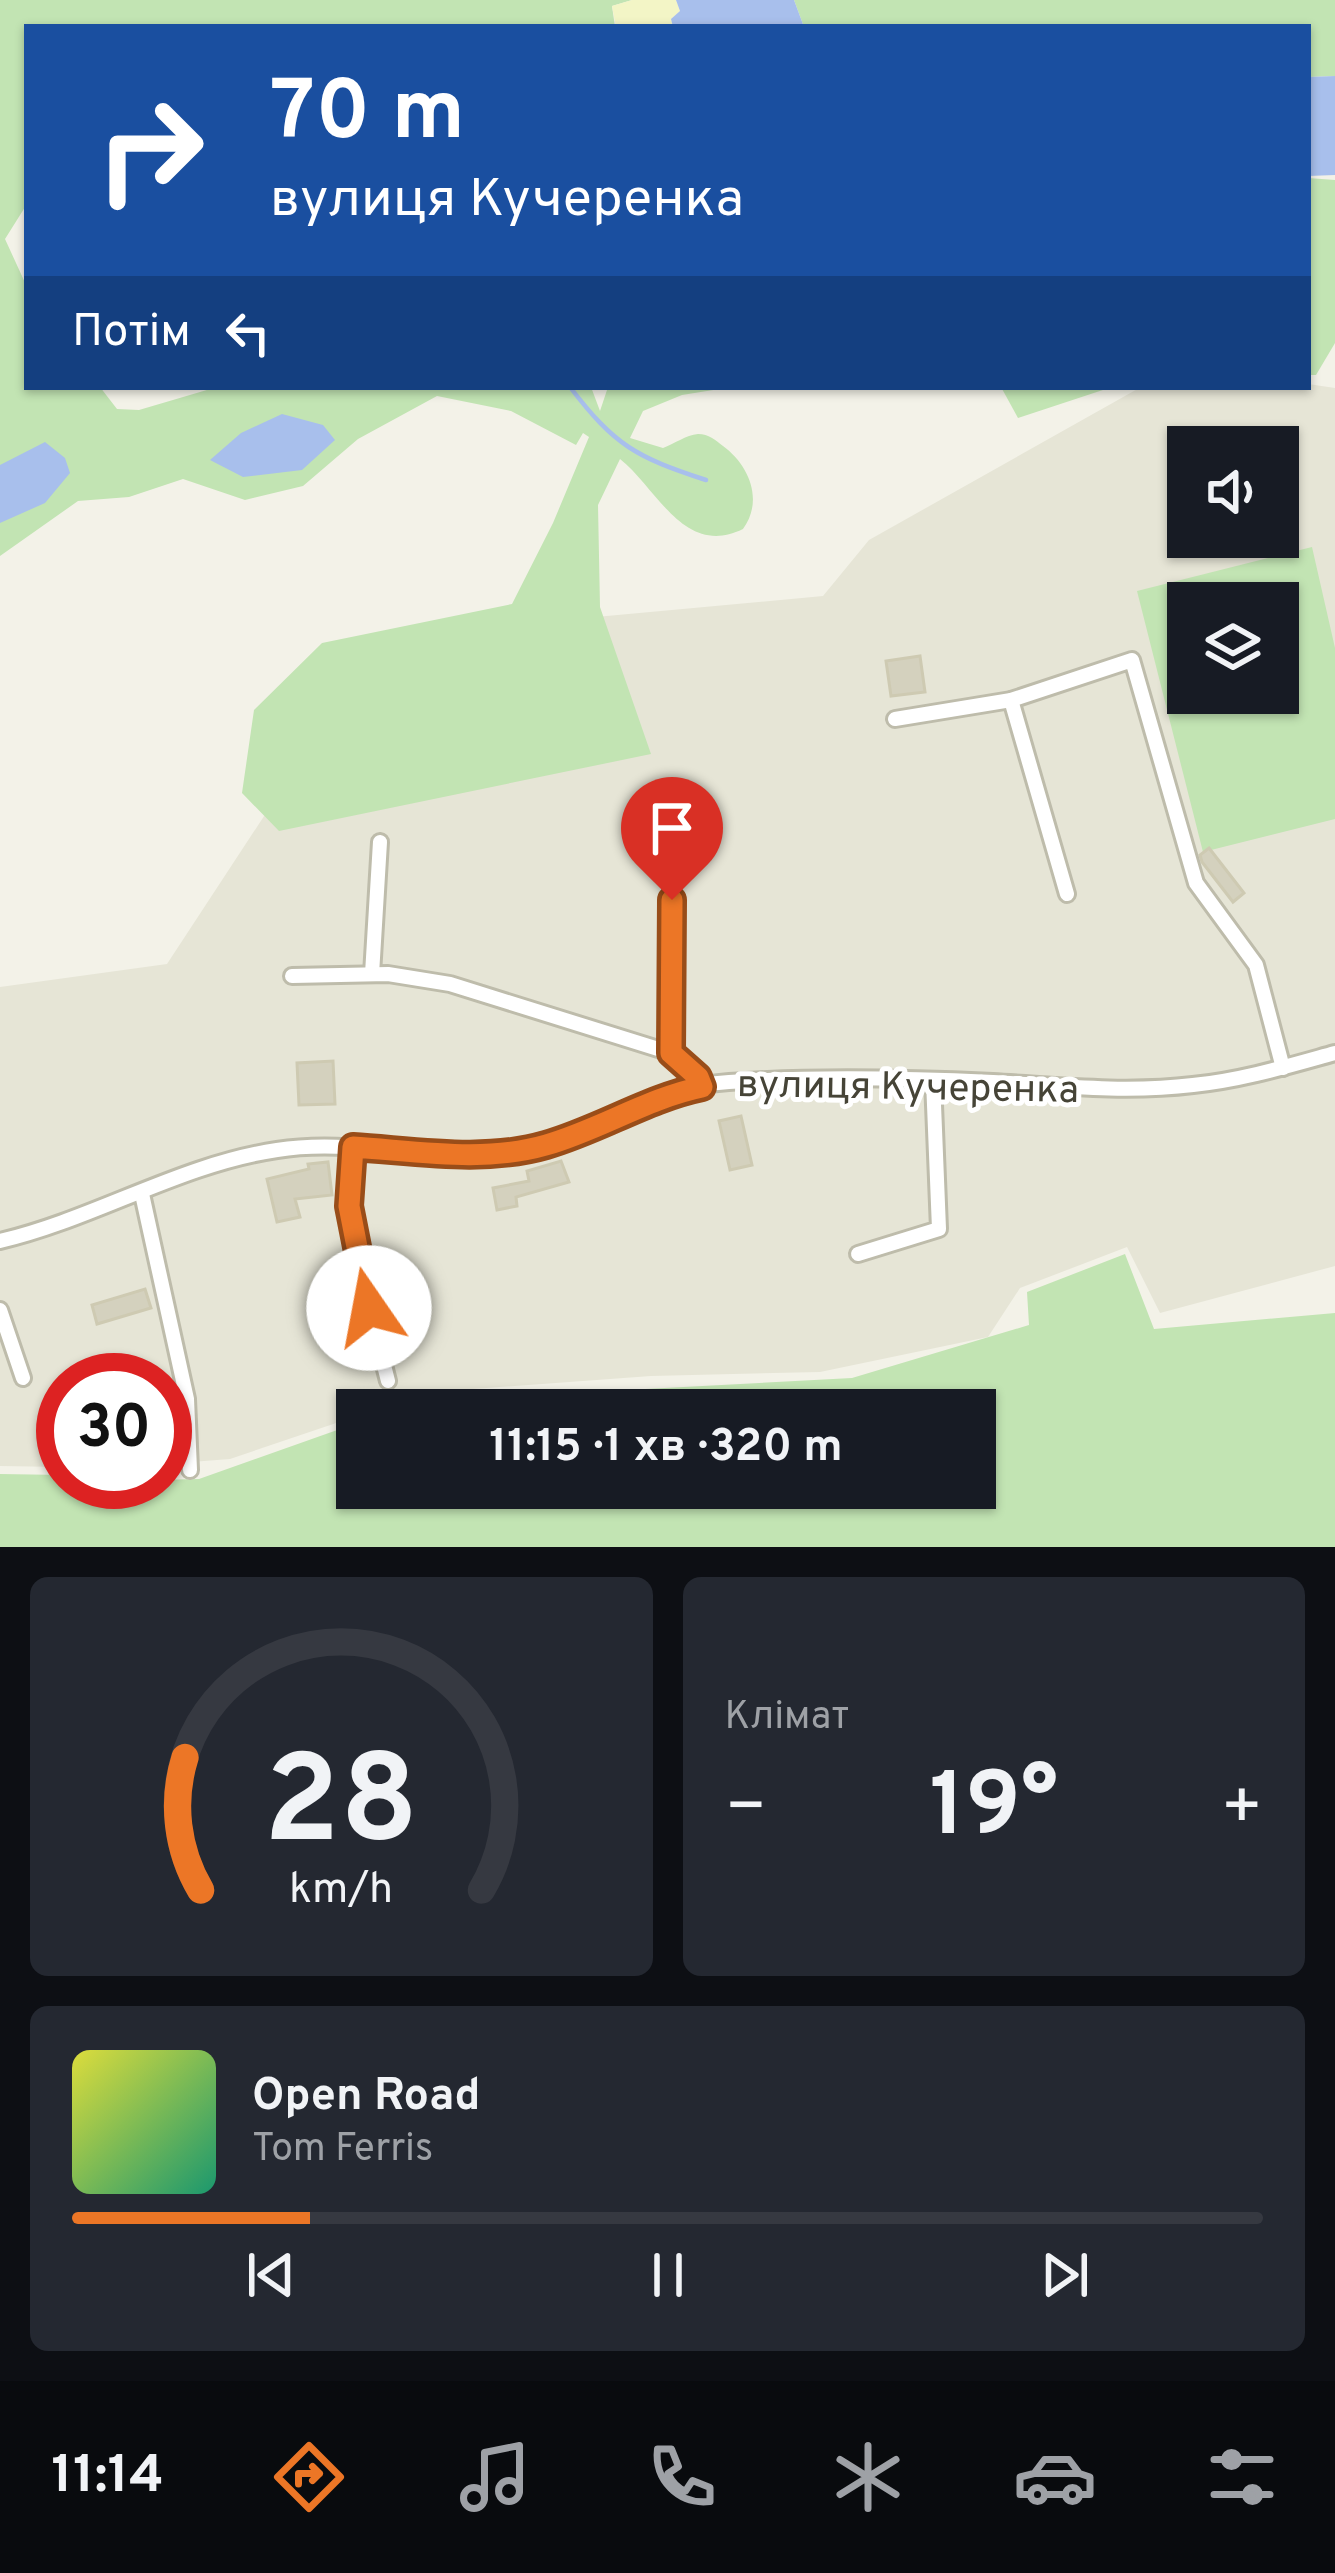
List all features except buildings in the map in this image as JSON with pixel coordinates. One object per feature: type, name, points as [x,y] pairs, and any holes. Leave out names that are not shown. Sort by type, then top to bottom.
[{"type":"street","points":[[895,719],[1011,700],[1132,660],[1196,883],[1256,965],[1283,1068]]},
{"type":"street","points":[[1011,700],[1067,894]]},
{"type":"street","points":[[373,974],[380,842]]},
{"type":"street","points":[[671,1053],[672,900]]},
{"type":"street","points":[[292,976],[373,974],[450,984],[671,1053],[698,1077],[702,1087]]},
{"type":"street","name":"вулиця Кучеренка","points":[[0,1240],[271,1150],[353,1147],[487,1155],[523,1151],[702,1087],[743,1081],[933,1080],[1157,1088],[1192,1086],[1335,1053]]},
{"type":"street","points":[[859,1254],[939,1229],[933,1080]]},
{"type":"street","points":[[353,1147],[349,1206],[388,1381]]},
{"type":"street","points":[[142,1194],[177,1353]]},
{"type":"street","points":[[0,1310],[22,1378]]},
{"type":"shaded area","points":[[0,0],[632,0],[612,6],[615,24],[24,24],[24,209],[5,239],[24,280],[24,390],[102,390],[117,409],[139,410],[207,390],[592,390],[600,411],[607,390],[713,390],[682,395],[643,411],[630,438],[663,448],[702,434],[723,446],[740,463],[751,484],[752,506],[743,529],[722,536],[688,527],[620,459],[598,505],[600,607],[651,754],[279,831],[242,793],[254,710],[322,643],[512,604],[589,437],[583,433],[576,445],[511,411],[437,396],[358,439],[303,486],[245,500],[183,479],[129,497],[78,501],[0,556]]},
{"type":"shaded area","points":[[794,0],[1335,0],[1335,76],[1311,77],[1311,24],[803,24]]},
{"type":"shaded area","points":[[1311,178],[1335,180],[1335,343],[1316,375],[1311,375]]},
{"type":"shaded area","points":[[1311,384],[1335,388],[1335,1266],[1160,1313],[1127,1247],[1020,1288],[988,1337],[820,1372],[651,1376],[473,1389],[336,1389],[336,1423],[230,1459],[192,1462],[192,1353],[36,1353],[36,1467],[0,1466],[0,987],[167,964],[270,807],[585,618],[823,596],[869,540],[1136,390],[1311,390]]},
{"type":"shaded area","points":[[1003,390],[1103,390],[1018,418]]},
{"type":"shaded area","points":[[1312,547],[1335,648],[1335,819],[1203,852],[1168,714],[1299,714],[1299,582],[1173,582],[1268,558],[1299,558],[1299,550]]},
{"type":"shaded area","points":[[1167,583],[1167,710],[1137,591]]},
{"type":"shaded area","points":[[1125,1254],[1154,1329],[1335,1313],[1335,1547],[0,1547],[0,1474],[36,1475],[36,1509],[192,1509],[192,1479],[336,1430],[336,1509],[996,1509],[996,1389],[645,1389],[852,1378],[1029,1325],[1027,1292]]},
{"type":"sand","points":[[632,0],[676,0],[680,11],[671,19],[672,24],[615,24],[612,6]]},
{"type":"water","points":[[676,0],[794,0],[803,24],[672,24],[671,19],[680,11]]},
{"type":"water","points":[[1335,76],[1335,175],[1311,176],[1311,77]]},
{"type":"water","points":[[282,414],[323,425],[335,440],[302,470],[243,477],[210,460],[241,433]]},
{"type":"water","points":[[45,442],[65,458],[70,473],[45,503],[0,523],[0,465]]},
{"type":"waterway","points":[[572,390],[600,423],[629,447],[706,480]]},
{"type":"route","points":[[369,1308],[349,1206],[353,1147],[487,1155],[523,1151],[702,1087],[698,1077],[671,1053],[672,900]]}]
